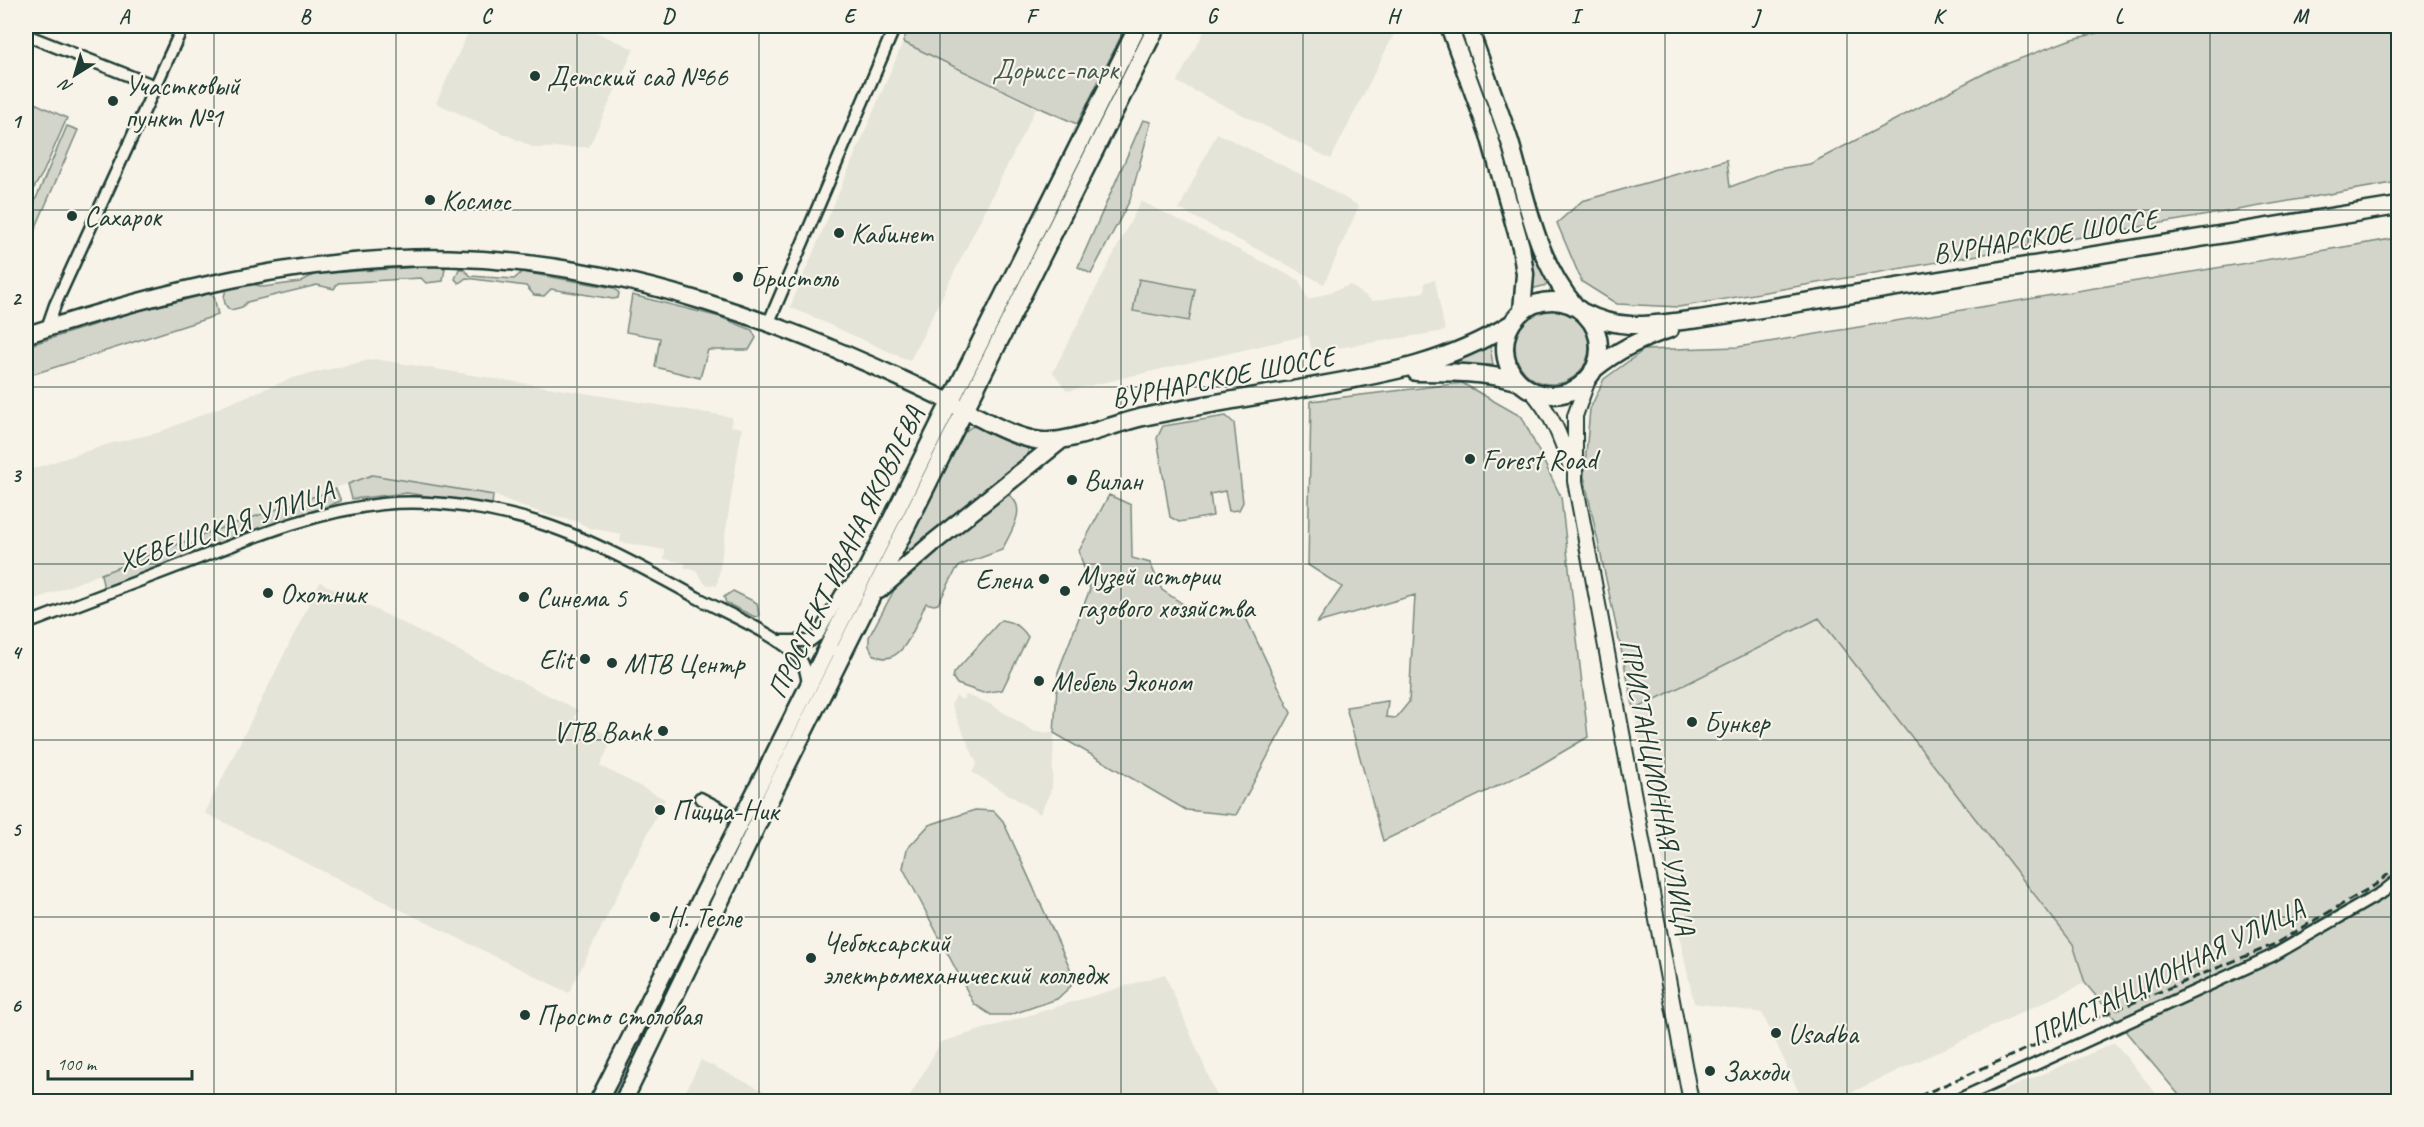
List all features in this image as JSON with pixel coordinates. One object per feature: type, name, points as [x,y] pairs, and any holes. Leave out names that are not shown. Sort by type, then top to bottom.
[{"type":"main road","name":"ПРОСПЕКТ ИВАНА ЯКОВЛЕВА","points":[[623,1101],[760,819],[872,596],[957,405],[1138,26]]},
{"type":"main road","name":"ПРОСПЕКТ ИВАНА ЯКОВЛЕВА","points":[[598,1101],[742,820],[866,569],[957,405],[1157,26]]},
{"type":"main road","points":[[1449,26],[1493,121],[1544,258],[1562,291],[1580,310],[1598,336],[1598,359],[1591,374],[1579,386],[1567,393],[1553,396],[1542,394],[1525,386],[1511,370],[1506,359],[1506,336],[1517,317],[1525,274],[1493,121],[1468,26]]},
{"type":"main road","name":"ВУРНАРСКОЕ ШОССЕ","points":[[1580,310],[1611,324],[1634,326],[1699,319],[2398,206]]},
{"type":"main road","points":[[26,335],[170,293],[277,271],[345,263],[450,258],[558,268],[694,297],[769,322],[885,370],[1022,436],[1040,441],[1060,441]]},
{"type":"main road","points":[[1517,317],[1534,303],[1549,300],[1562,301],[1580,310]]},
{"type":"main road","name":"ВУРНАРСКОЕ ШОССЕ","points":[[1060,441],[1145,416],[1397,372],[1451,355],[1517,317]]},
{"type":"main road","name":"ВУРНАРСКОЕ ШОССЕ","points":[[1591,374],[1610,357],[1637,340],[1699,319]]},
{"type":"main road","name":"ВУРНАРСКОЕ ШОССЕ","points":[[1397,372],[1467,372],[1495,375],[1525,386]]},
{"type":"main road","points":[[872,596],[934,542],[1060,441]]},
{"type":"street","points":[[47,328],[55,305],[183,26]]},
{"type":"street","points":[[769,322],[895,26]]},
{"type":"street","points":[[26,35],[155,86]]},
{"type":"street","name":"ПРИСТАНЦИОННАЯ УЛИЦА","points":[[1575,481],[1575,416],[1591,374]]},
{"type":"street","name":"ПРИСТАНЦИОННАЯ УЛИЦА","points":[[1525,386],[1544,405],[1557,427],[1575,481],[1691,1101]]},
{"type":"street","name":"ХЕВЕШСКАЯ УЛИЦА","points":[[26,624],[227,547],[314,517],[358,507],[408,502],[499,513],[544,524],[609,553],[778,641]]},
{"type":"street","points":[[778,641],[798,643],[810,641],[818,635],[841,594],[866,569]]},
{"type":"street","points":[[778,641],[802,663],[808,686]]},
{"type":"street","points":[[699,798],[742,820]]},
{"type":"street","name":"ПРИСТАНЦИОННАЯ УЛИЦА","points":[[1953,1101],[2272,956],[2383,892],[2398,880]]},
{"type":"shaded area","name":"Детский сад №66","points":[[471,26],[582,26],[634,49],[589,147],[535,148],[436,103]]},
{"type":"shaded area","points":[[1207,26],[1398,26],[1331,159],[1177,82]]},
{"type":"shaded area","points":[[903,42],[1036,108],[910,361],[790,307]]},
{"type":"shaded area","points":[[1217,133],[1359,206],[1324,284],[1179,209]]},
{"type":"shaded area","points":[[1141,201],[1299,280],[1308,300],[1350,285],[1373,301],[1424,292],[1425,282],[1435,280],[1445,331],[1312,352],[1308,335],[1067,391],[1053,372]]},
{"type":"shaded area","points":[[374,359],[732,417],[731,426],[742,428],[717,586],[705,584],[696,570],[685,568],[685,563],[664,559],[665,550],[620,542],[621,534],[590,528],[575,521],[550,516],[493,495],[372,475],[198,536],[26,603],[26,471],[112,443],[157,433],[292,378]]},
{"type":"shaded area","points":[[320,582],[578,710],[574,718],[613,738],[600,766],[665,799],[569,993],[205,813]]},
{"type":"shaded area","points":[[1819,618],[2073,944],[2085,983],[1833,1101],[1803,1101],[1762,1013],[1694,1003],[1658,840],[1634,710]]},
{"type":"shaded area","points":[[966,695],[990,704],[1035,732],[1054,733],[1052,788],[1040,814],[972,772],[977,764],[951,705],[956,696],[962,700]]},
{"type":"shaded area","points":[[1165,974],[1219,1101],[907,1101],[941,1042]]},
{"type":"shaded area","points":[[2115,1043],[2162,1101],[1979,1101]]},
{"type":"shaded area","points":[[701,1060],[770,1094],[785,1101],[681,1101]]},
{"type":"green space","name":"Дорисс-парк","points":[[909,26],[1126,26],[1077,124],[903,42]]},
{"type":"green space","points":[[2125,26],[2398,26],[2398,182],[1679,307],[1617,304],[1582,282],[1557,223],[1582,201],[1727,160],[1730,187],[1777,169],[1810,164],[1993,69],[2069,40]]},
{"type":"green space","points":[[26,99],[67,118],[43,173],[26,201]]},
{"type":"green space","points":[[1143,120],[1151,122],[1130,200],[1091,274],[1078,267]]},
{"type":"green space","points":[[1497,124],[1535,259],[1547,285],[1531,289],[1493,126]]},
{"type":"green space","points":[[67,126],[78,130],[26,250],[26,222]]},
{"type":"green space","points":[[2398,238],[2398,1101],[2184,1101],[2085,983],[2073,944],[1819,618],[1634,710],[1584,476],[1590,409],[1604,379],[1644,350],[1738,347]]},
{"type":"green space","points":[[434,266],[445,268],[443,281],[426,283],[421,278],[338,283],[334,289],[317,285],[247,302],[242,307],[231,310],[226,306],[224,300],[228,288],[250,283],[263,287],[300,282],[315,274]]},
{"type":"green space","points":[[459,269],[463,269],[471,276],[514,279],[522,272],[614,288],[619,293],[618,298],[613,299],[551,289],[544,296],[534,295],[526,286],[466,278],[459,283],[455,279]]},
{"type":"green space","points":[[1139,279],[1195,289],[1189,321],[1133,311]]},
{"type":"green space","points":[[208,294],[214,296],[218,315],[34,374],[27,365],[25,354],[27,346],[134,312]]},
{"type":"green space","points":[[632,295],[720,317],[752,330],[756,338],[749,350],[708,350],[700,378],[655,367],[660,338],[626,332]]},
{"type":"green space","points":[[1552,310],[1573,316],[1583,326],[1589,347],[1583,368],[1573,378],[1552,384],[1531,378],[1521,368],[1515,347],[1521,326],[1531,316]]},
{"type":"green space","points":[[1490,346],[1493,365],[1441,364]]},
{"type":"green space","points":[[1462,383],[1522,417],[1561,497],[1588,737],[1535,768],[1383,841],[1346,707],[1388,701],[1386,717],[1396,718],[1409,702],[1415,595],[1317,623],[1342,587],[1308,565],[1311,401]]},
{"type":"green space","points":[[949,416],[952,417],[612,1101],[607,1102]]},
{"type":"green space","points":[[1226,416],[1234,423],[1243,502],[1239,510],[1229,511],[1225,491],[1210,494],[1213,516],[1179,522],[1170,517],[1157,438],[1163,426]]},
{"type":"green space","points":[[977,426],[1023,445],[1028,449],[1025,460],[911,550],[906,546],[906,537],[961,435],[971,427]]},
{"type":"green space","points":[[372,475],[493,495],[492,506],[407,493],[352,499],[348,484]]},
{"type":"green space","points":[[336,489],[341,501],[205,551],[198,536]]},
{"type":"green space","points":[[1007,494],[1014,499],[1018,513],[1002,550],[961,565],[938,604],[926,603],[907,643],[900,651],[883,658],[873,654],[869,646],[869,637],[899,581]]},
{"type":"green space","points":[[1109,495],[1131,505],[1132,558],[1150,563],[1162,590],[1192,610],[1245,616],[1291,713],[1236,815],[1186,810],[1054,733],[1058,672],[1090,589],[1079,551]]},
{"type":"green space","points":[[189,540],[195,553],[104,590],[101,574]]},
{"type":"green space","points":[[733,591],[757,603],[759,616],[755,617],[726,603],[724,597]]},
{"type":"green space","points":[[1001,620],[1016,625],[1028,637],[1002,690],[983,693],[957,684],[953,678],[954,673]]},
{"type":"green space","points":[[975,810],[994,811],[1003,821],[1070,968],[1071,986],[1057,999],[1010,1015],[991,1015],[974,1004],[903,868],[907,849],[929,825]]},
{"type":"railway","points":[[1906,1102],[2108,1013],[2273,945],[2375,885],[2398,866]]},
{"type":"place","name":"Детский сад №66","points":[[535,76]]},
{"type":"place","name":"Участковый пункт №1","points":[[113,101]]},
{"type":"place","name":"Космос","points":[[430,200]]},
{"type":"place","name":"Сахарок","points":[[72,216]]},
{"type":"place","name":"Кабинет","points":[[839,233]]},
{"type":"place","name":"Бристоль","points":[[738,277]]},
{"type":"place","name":"Forest Road","points":[[1470,459]]},
{"type":"place","name":"Вилан","points":[[1072,480]]},
{"type":"place","name":"Елена","points":[[1044,579]]},
{"type":"place","name":"Музей истории газового хозяйства","points":[[1065,591]]},
{"type":"place","name":"Охотник","points":[[268,593]]},
{"type":"place","name":"Синема 5","points":[[524,597]]},
{"type":"place","name":"Elit","points":[[585,659]]},
{"type":"place","name":"МТВ Центр","points":[[612,663]]},
{"type":"place","name":"Мебель Эконом","points":[[1039,681]]},
{"type":"place","name":"Бункер","points":[[1692,722]]},
{"type":"place","name":"VTB Bank","points":[[663,731]]},
{"type":"place","name":"Пицца-Ник","points":[[660,810]]},
{"type":"place","name":"Н. Тесле","points":[[655,917]]},
{"type":"place","name":"Чебоксарский электромеханический колледж","points":[[811,958]]},
{"type":"place","name":"Просто столовая","points":[[525,1015]]},
{"type":"place","name":"Usadba","points":[[1776,1033]]},
{"type":"place","name":"Заходи","points":[[1710,1071]]}]
